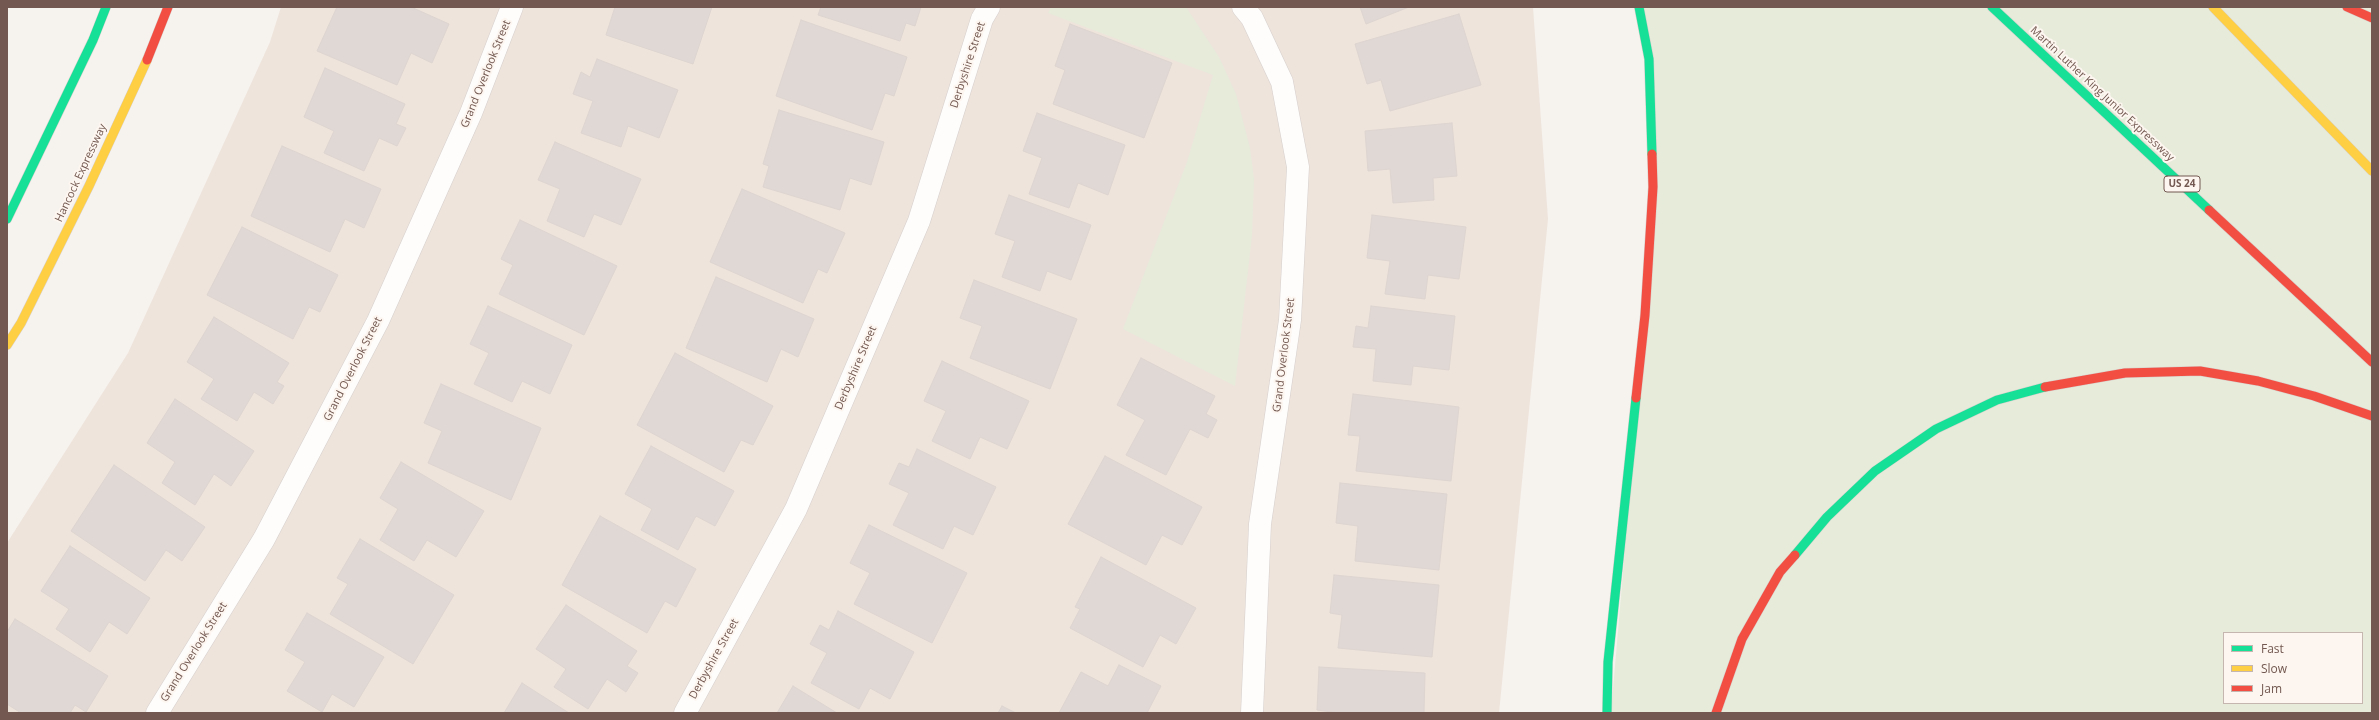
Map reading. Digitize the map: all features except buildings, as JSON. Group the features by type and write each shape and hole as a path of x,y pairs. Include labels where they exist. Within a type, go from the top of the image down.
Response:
{"main road":[{"path":"7,219 34,166 93,40 106,7"},
{"name":"Hancock Expressway","path":"7,345 21,323 89,186 156,42 168,7"},
{"path":"1607,713 1608,662 1645,315 1654,187 1649,59 1639,7"},
{"name":"Martin Luther King Junior Expressway","path":"1992,7 2372,362"},
{"path":"2213,7 2372,171"},
{"path":"2347,7 2372,18"},
{"path":"1716,713 1742,639 1780,572 1827,517 1875,471 1936,429 1997,400 2058,384 2126,373 2200,371 2258,381 2314,396 2372,416"}],"street":[{"name":"Grand Overlook Street","path":"157,713 264,540 378,321 471,113 512,7"},
{"name":"Derbyshire Street","path":"684,713 796,509 919,221 982,19 988,7"},
{"name":"Grand Overlook Street","path":"1243,7 1252,18 1282,82 1298,167 1290,320 1260,524 1252,713"}],"shaded area":[{"path":"281,7 1533,7 1548,219 1499,713 7,713 7,543 128,353 270,42"}],"green space":[{"path":"1051,7 1186,7 1219,57 1236,94 1250,148 1254,179 1252,235 1235,386 1123,329 1187,162 1213,75 1048,13"},
{"path":"1636,7 2372,7 2372,713 1611,713 1645,315 1650,98"}],"traffic: fast":[{"path":"7,219 93,40 106,7"},
{"path":"1639,7 1649,59 1652,154"},
{"path":"1992,7 2209,210"},
{"path":"1795,555 1827,517 1875,471 1936,429 1997,400 2045,387"},
{"path":"1607,713 1608,662 1636,398"}],"traffic: slow":[{"path":"2213,7 2372,171"},
{"path":"7,345 21,323 89,186 147,60"}],"traffic: jam":[{"path":"147,60 168,7"},
{"path":"2347,7 2372,18"},
{"path":"1636,398 1645,315 1653,187 1652,154"},
{"path":"2209,210 2372,362"},
{"path":"2045,387 2125,373 2200,371 2258,381 2314,396 2372,416"},
{"path":"1716,713 1742,639 1780,572 1795,555"}]}
